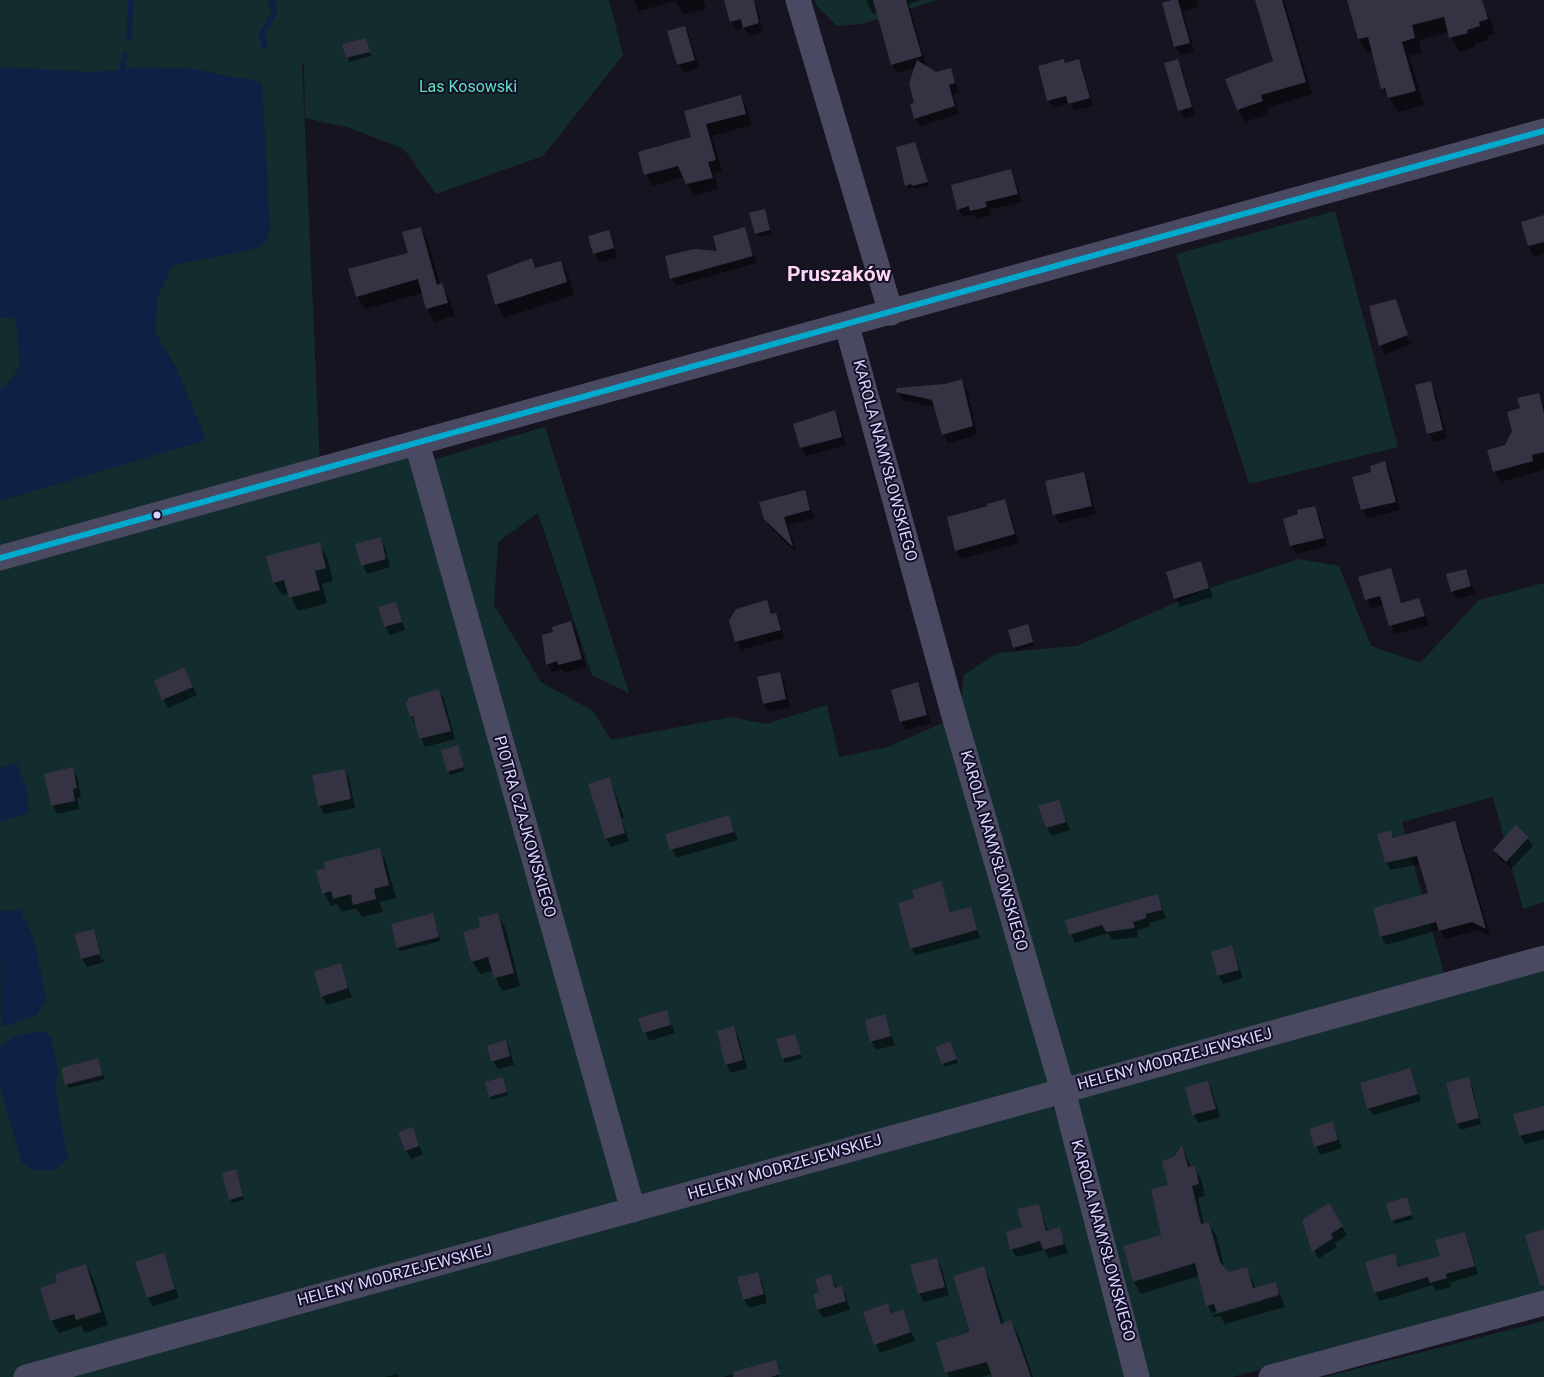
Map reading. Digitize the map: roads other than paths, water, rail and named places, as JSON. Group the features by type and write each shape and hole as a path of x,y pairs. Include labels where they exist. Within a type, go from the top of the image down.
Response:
{"street":[{"path":"798,0 891,313"},
{"path":"0,558 847,326 1544,131"},
{"name":"KAROLA NAMYSŁOWSKIEGO","path":"847,326 952,709 1063,1091 1137,1377"},
{"name":"PIOTRA CZAJKOWSKIEGO","path":"417,443 633,1210"},
{"name":"HELENY MODRZEJEWSKIEJ","path":"26,1377 1544,958"},
{"path":"1271,1377 1544,1303"}],"water":[{"path":"0,67 96,72 142,67 193,69 262,83 270,232 264,244 253,249 173,265 157,298 156,333 177,369 206,440 0,501 0,388 5,387 19,368 18,333 15,319 0,317"},
{"path":"16,763 28,792 28,813 0,822 0,768"},
{"path":"20,910 34,939 46,999 36,1016 1,1027 0,911"},
{"path":"43,1031 51,1036 58,1072 55,1088 68,1159 56,1169 33,1171 22,1162 0,1088 0,1046 17,1036"}],"waterway":[{"path":"129,38 131,0"},
{"path":"265,46 261,36 275,11 270,0"},
{"path":"122,69 125,55"}],"district":[{"name":"Pruszaków","path":"839,276"}],"park label":[{"name":"Las Kosowski","path":"468,88"}]}
